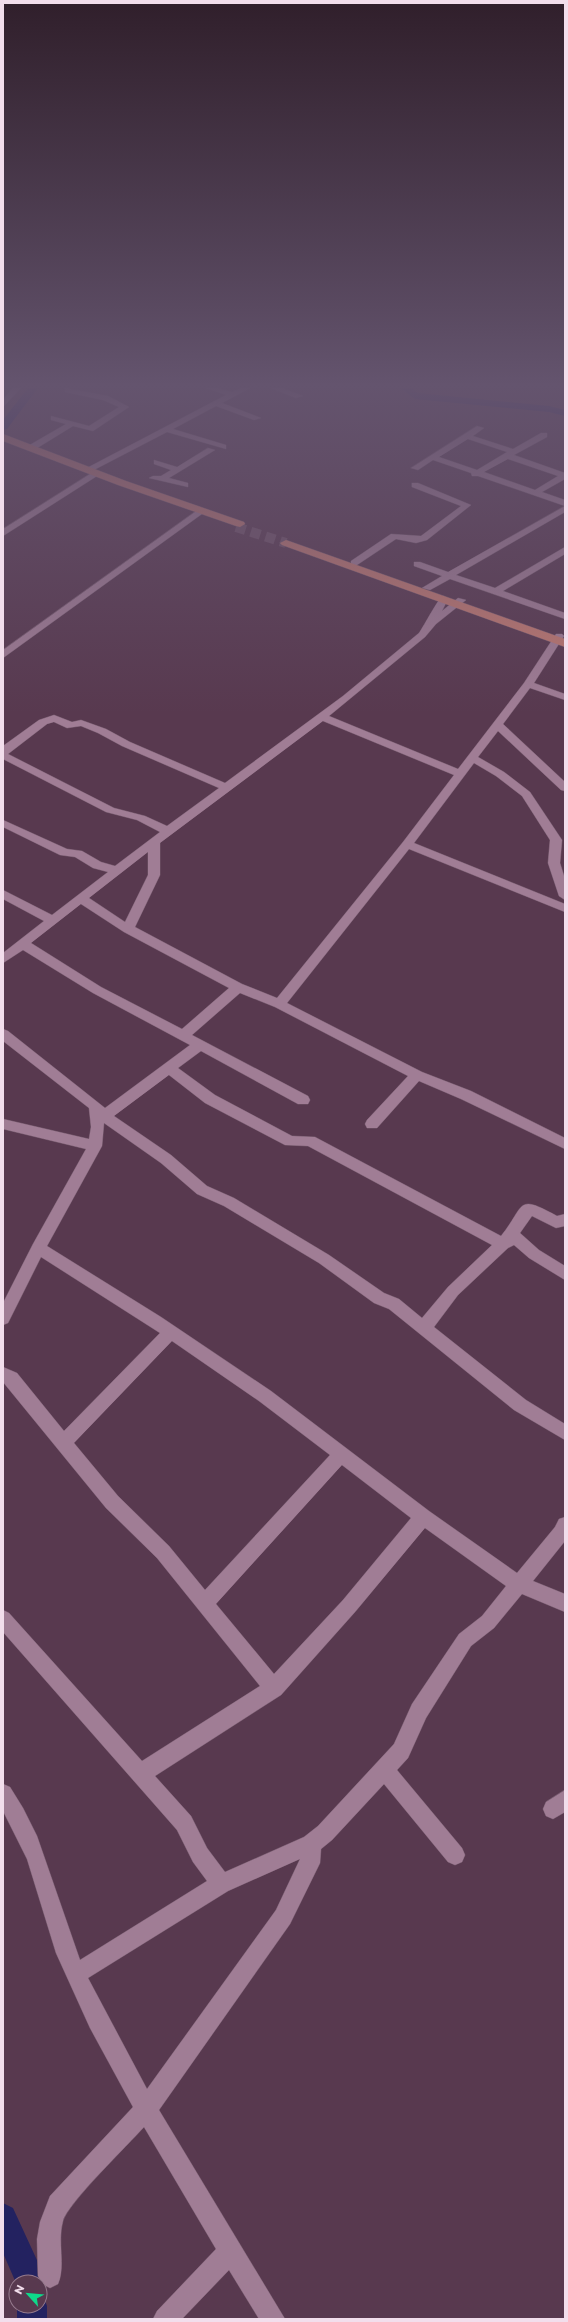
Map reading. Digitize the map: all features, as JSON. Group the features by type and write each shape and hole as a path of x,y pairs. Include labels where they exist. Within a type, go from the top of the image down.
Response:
{"main road":[{"path":"154,496 238,525"},
{"path":"157,496 200,513"},
{"path":"459,602 443,599 288,542 427,588 459,602 562,639"}],"street":[{"path":"3,533 56,496"},
{"path":"354,563 394,536 416,540 424,538 467,505 443,496"},
{"path":"545,496 565,503"},
{"path":"427,588 565,509"},
{"path":"3,655 200,513"},
{"path":"496,592 565,550"},
{"path":"417,564 496,592 563,612"},
{"path":"432,624 443,599"},
{"path":"3,959 168,831 323,717 414,643 432,624 459,602"},
{"path":"279,1004 407,844 562,639"},
{"path":"528,684 565,697"},
{"path":"323,717 460,774"},
{"path":"168,831 141,818 110,810 19,764 3,755 3,752 43,722 54,718 71,726 81,723 102,731 132,747 227,788"},
{"path":"497,724 565,788"},
{"path":"472,758 500,774 526,794 556,840 560,858 554,863 565,903"},
{"path":"3,823 64,852 78,854 97,865 118,871"},
{"path":"128,929 154,875 154,843"},
{"path":"407,844 565,903"},
{"path":"3,894 52,920"},
{"path":"82,899 128,929 238,987 279,1004 417,1075 466,1095 565,1144"},
{"path":"23,944 97,990 303,1100"},
{"path":"186,1037 186,1033 238,987"},
{"path":"3,1034 100,1111 166,1159 202,1190 229,1202 324,1259 380,1298 394,1304 520,1406 565,1433"},
{"path":"100,1111 169,1068 200,1045"},
{"path":"169,1068 210,1100 290,1141 310,1140 503,1244"},
{"path":"372,1124 417,1075"},
{"path":"3,1318 38,1248 95,1146 100,1111"},
{"path":"3,1124 95,1146"},
{"path":"424,1327 453,1291 503,1244 516,1228 521,1216 530,1208 556,1222 565,1220"},
{"path":"503,1244 516,1238 534,1254 565,1274"},
{"path":"38,1248 265,1396 423,1517 518,1584 565,1603"},
{"path":"64,1443 170,1333"},
{"path":"3,1374 11,1378 112,1502 163,1552 274,1688"},
{"path":"205,1603 296,1502 342,1455"},
{"path":"140,1774 274,1688 349,1606 423,1517"},
{"path":"76,1974 221,1884 311,1844 325,1834 401,1751 419,1711 466,1640 488,1622 561,1533 565,1525"},
{"path":"3,1619 184,1822 200,1855 221,1884"},
{"path":"384,1769 455,1855"},
{"path":"3,1794 14,1808 31,1846 76,1974 145,2110 273,2319"},
{"path":"50,2276 47,2241 50,2220 58,2204 145,2110 283,1917 310,1863 311,1844"},
{"path":"165,2319 231,2251"}],"waterway":[{"path":"3,2218 28,2274"},
{"path":"32,2314 32,2319"}],"tunnel":[{"path":"236,527 286,543"}]}
